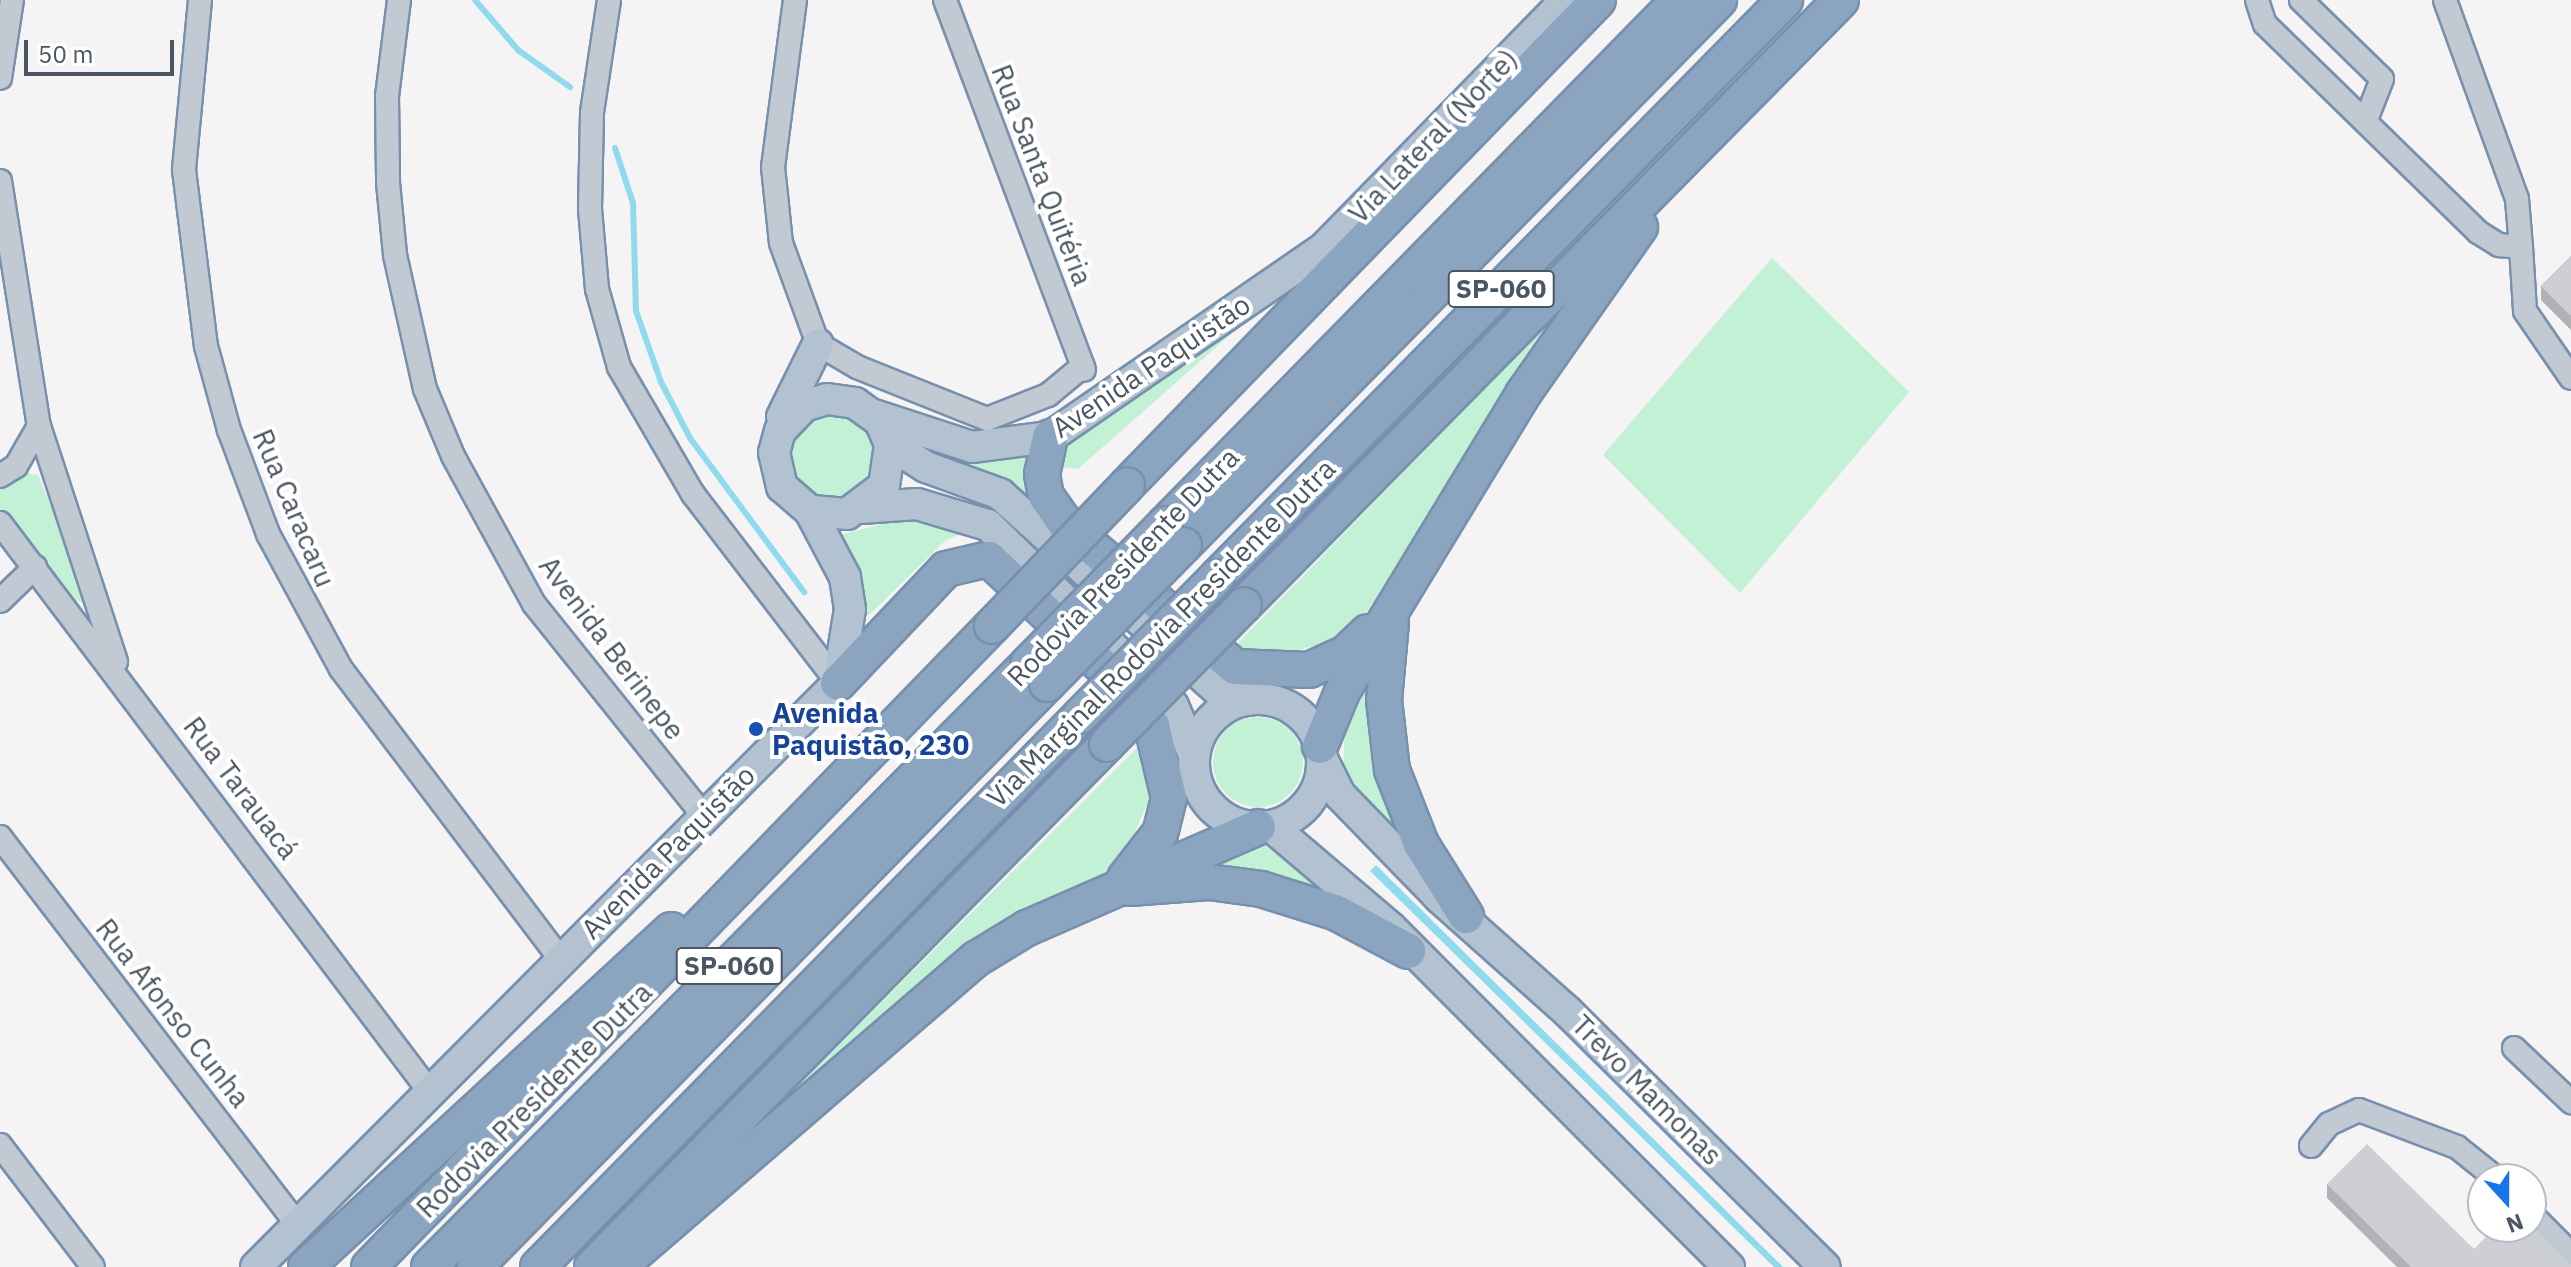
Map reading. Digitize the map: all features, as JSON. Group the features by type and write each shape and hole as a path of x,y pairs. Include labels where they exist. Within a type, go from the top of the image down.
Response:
{"highway":[{"name":"Rodovia Presidente Dutra","path":"369,1267 783,846 1127,485 1598,0"},
{"name":"Rodovia Presidente Dutra","path":"475,1267 1174,535 1679,0"},
{"name":"Rodovia Presidente Dutra","path":"1174,535 1719,0"},
{"name":"Via Marginal Rodovia Presidente Dutra","path":"538,1267 1785,0"},
{"path":"592,1267 1841,0"},
{"path":"1321,753 1337,701 1523,394 1697,146"},
{"path":"1050,437 1044,485 1067,526 1235,667 1293,673 1329,663 1395,602"},
{"path":"838,683 946,569 989,559 1130,693 1159,743 1169,798 1160,833 1113,889"},
{"path":"1395,602 1384,700 1392,770 1421,844 1466,916"},
{"name":"Rodovia Presidente Dutra","path":"429,1267 1038,674"},
{"path":"619,1267 976,959 1113,889 1265,826"},
{"path":"306,1267 671,930 783,846"},
{"path":"1113,889 1209,882 1261,889 1335,912 1408,951"}],"main road":[{"name":"Via Lateral (Norte)","path":"1297,267 1323,249 1566,0"},
{"name":"Avenida Paquistão","path":"780,431 804,406 827,399 972,447 1050,437 1297,267"},
{"path":"818,344 780,431 777,477 810,511 849,597 838,683"},
{"path":"874,415 890,444 926,467 1000,494 1220,692 1298,713 1321,753 1312,797 1265,826"},
{"path":"861,508 884,486 890,444"},
{"path":"810,511 839,515 861,508 929,506 988,525 1173,706 1194,755 1207,802 1233,822 1265,826 1340,881 1729,1267"},
{"name":"Avenida Paquistão","path":"256,1267 838,683"},
{"path":"1194,755 1218,713 1249,700"},
{"name":"Trevo Mamonas","path":"1321,753 1340,795 1825,1267"}],"street":[{"path":"0,78 12,0"},
{"name":"Rua Caracaru","path":"200,0 184,170 206,346 229,430 297,594 341,669 561,960"},
{"name":"Avenida Berinepe","path":"399,0 387,96 388,183 395,255 425,389 453,456 534,604 704,816"},
{"path":"609,0 592,113 590,209 597,289 619,367 693,494 838,683"},
{"path":"795,0 773,167 781,243 818,344"},
{"name":"Rua Santa Quitéria","path":"818,344 857,367 987,419 1048,395 1084,368 945,0"},
{"path":"2257,0 2265,24 2367,117 2478,232 2499,245 2521,247"},
{"path":"2301,0 2382,79 2367,117"},
{"path":"2445,0 2517,199 2525,311 2571,378"},
{"path":"0,181 39,426 122,679"},
{"path":"0,476 16,466 39,426"},
{"name":"Rua Tarauacá","path":"0,523 122,679 430,1092"},
{"path":"0,601 35,567"},
{"name":"Rua Afonso Cunha","path":"0,837 298,1225"},
{"path":"2514,1048 2571,1102"},
{"path":"2311,1146 2329,1124 2359,1110 2457,1147 2477,1163"},
{"path":"0,1145 93,1267"},
{"path":"2547,1230 2571,1254"}],"green space":[{"path":"1772,258 1909,392 1740,593 1603,455"},
{"path":"1272,298 1078,469 1053,466 1060,447"},
{"path":"1558,313 1351,636 1272,657 1234,647"},
{"path":"833,415 849,418 863,427 872,441 875,457 872,473 863,487 849,496 833,499 817,496 803,487 794,473 791,457 794,441 803,427 817,418"},
{"path":"915,440 992,459 1028,457 1036,505 990,475 923,452"},
{"path":"23,473 38,475 87,593 81,602 70,599 0,509 0,483"},
{"path":"914,516 971,530 946,540 869,615 861,613 843,534"},
{"path":"1373,671 1405,844 1343,775 1345,720"},
{"path":"1258,717 1275,721 1290,730 1299,745 1303,762 1299,779 1290,794 1275,803 1258,807 1241,803 1226,794 1217,779 1213,762 1217,745 1226,730 1241,721"},
{"path":"1140,745 1152,792 1120,868 757,1126"},
{"path":"1278,844 1343,896 1195,873 1250,847"}],"water":[{"path":"1376,865 1783,1267 1774,1267 1370,871"}],"building":[{"path":"2571,256 2571,316 2541,286"},
{"path":"2367,1144 2474,1249 2480,1243 2547,1241 2571,1267 2411,1267 2327,1184"}],"waterway":[{"path":"475,0 518,50 570,87"},
{"path":"615,148 633,203 636,311 661,382 690,438 804,592"}],"place":[{"name":"Avenida Paquistão, 230","path":"756,729"}]}
